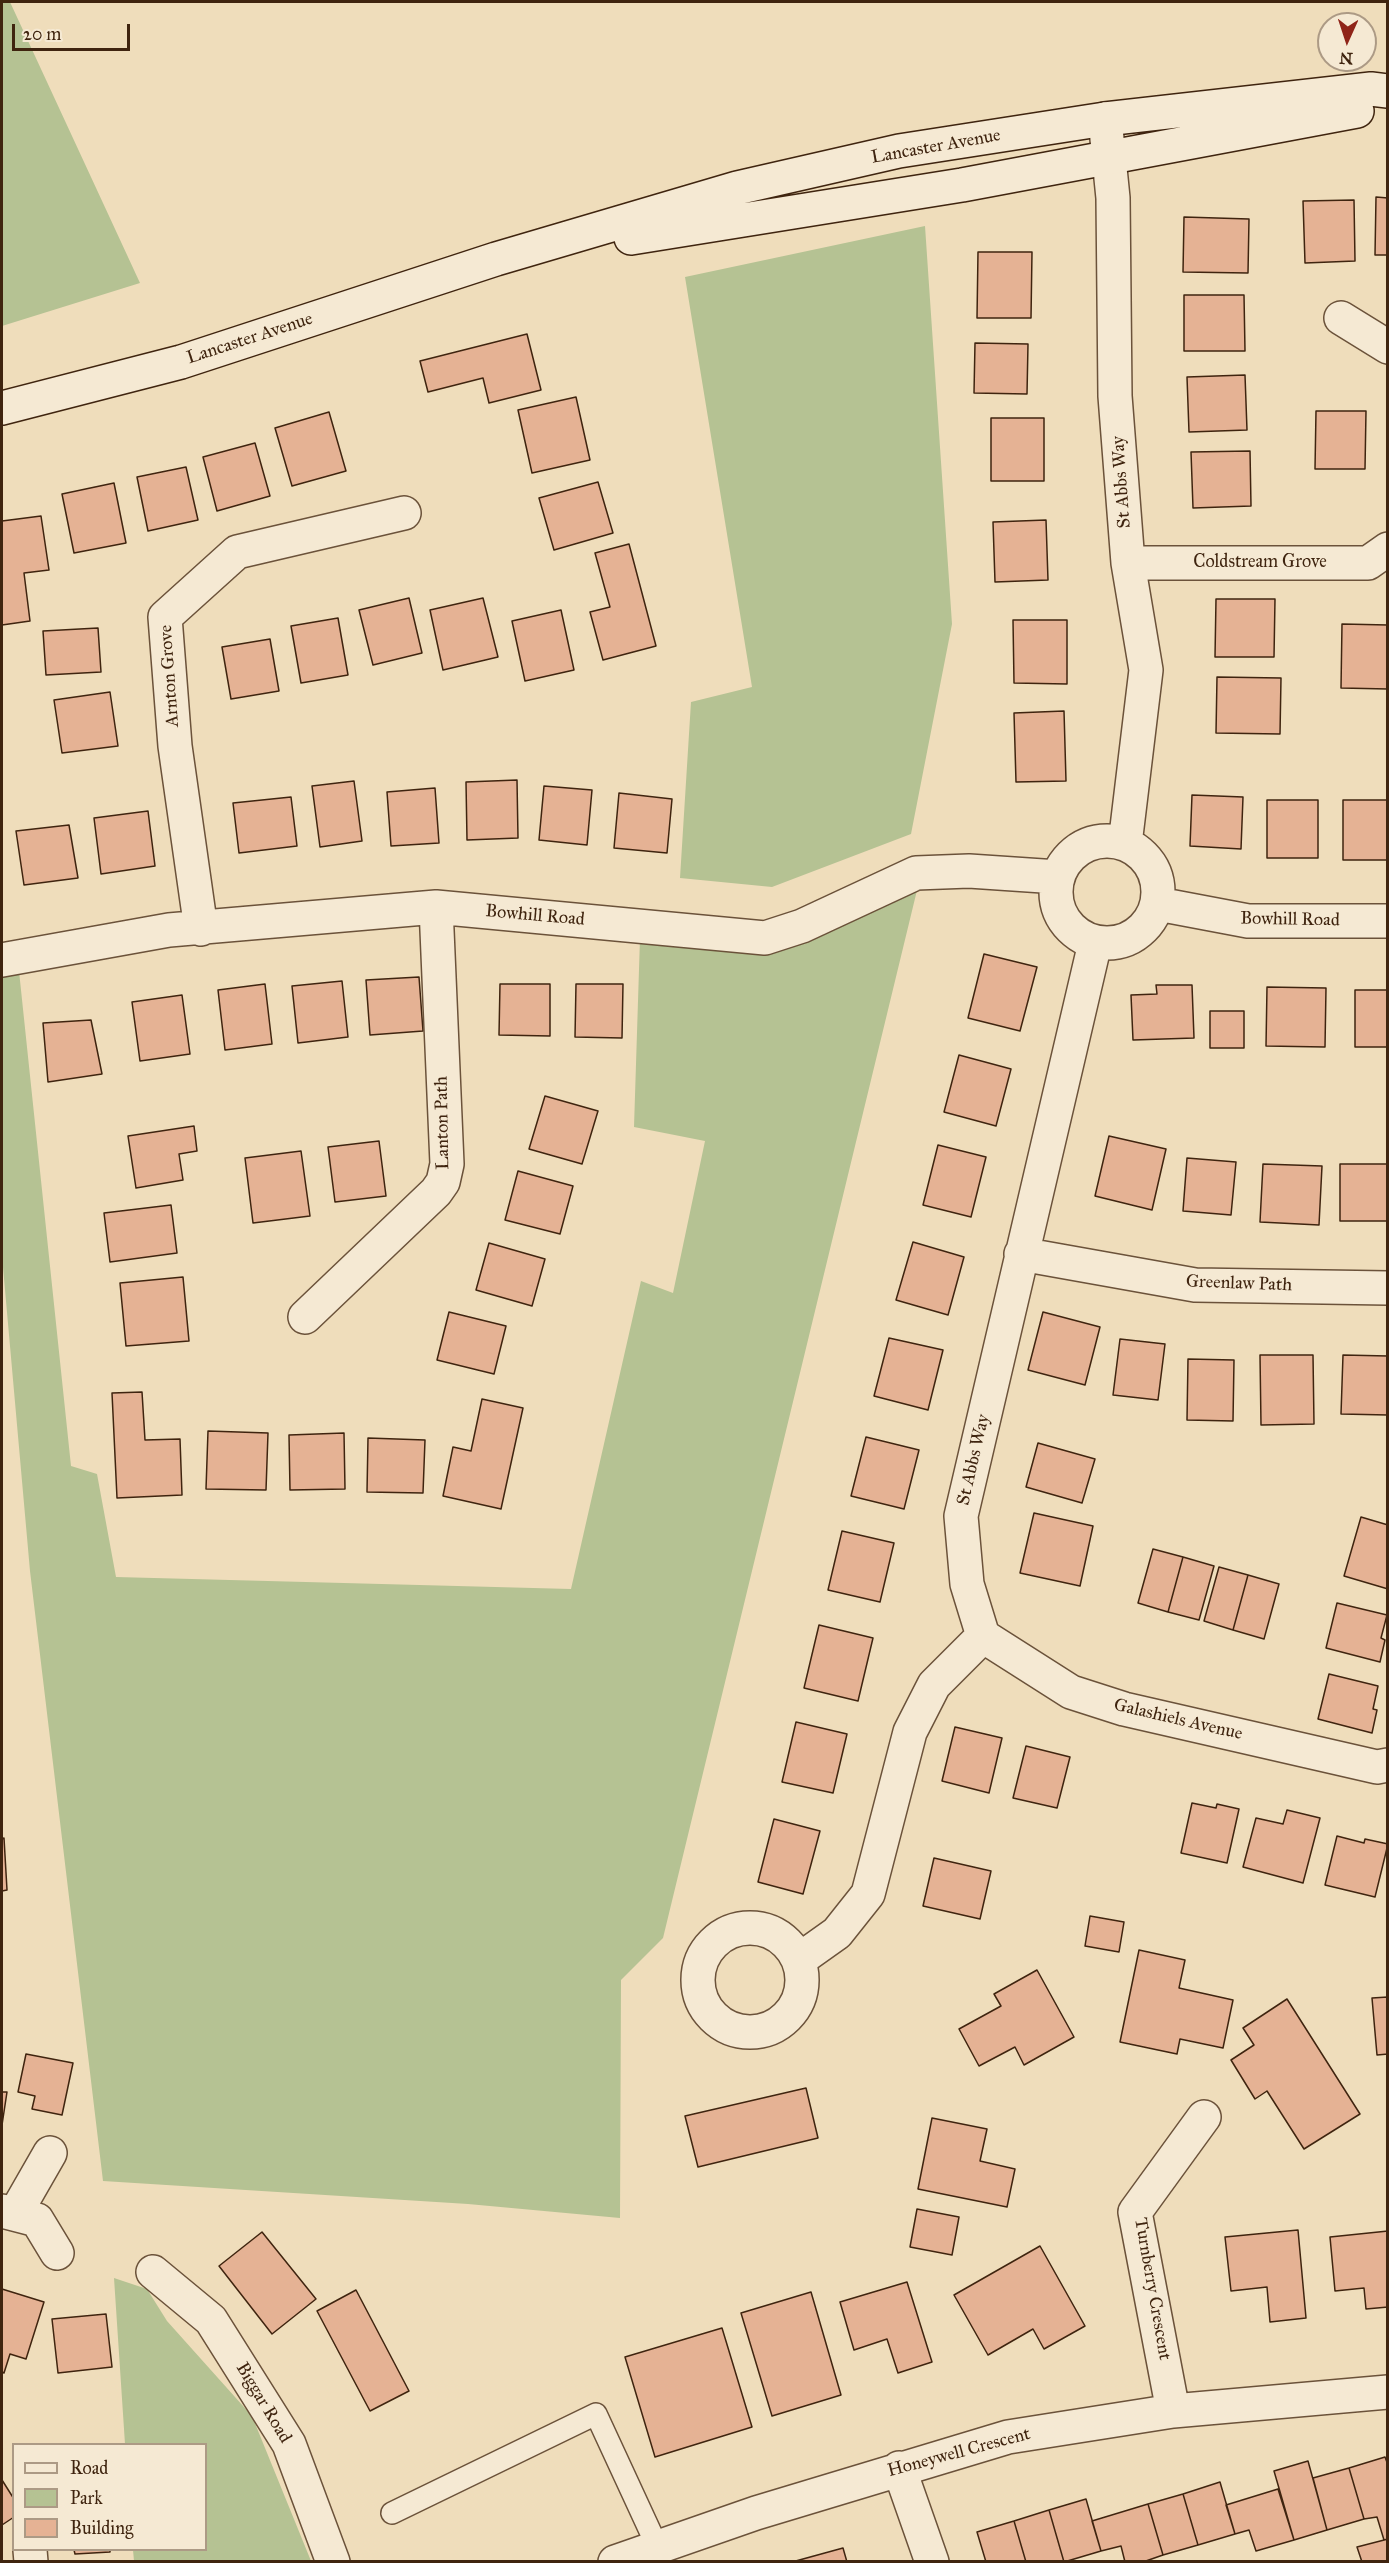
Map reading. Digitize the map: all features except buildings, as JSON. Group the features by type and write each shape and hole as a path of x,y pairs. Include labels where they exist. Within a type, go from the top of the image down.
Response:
{"street":[{"name":"Lancaster Avenue","path":"2,408 181,362 496,259 737,188 888,153 1105,119 1371,89 1388,91"},
{"name":"Lancaster Avenue","path":"496,259 962,185 1388,105"},
{"name":"St Abbs Way","path":"1105,119 1113,198 1115,396 1128,562 1146,670 1125,844"},
{"path":"1341,318 1388,347"},
{"name":"Arnton Grove","path":"201,929 175,746 165,617 237,552 404,513"},
{"name":"Coldstream Grove","path":"1128,562 1368,563 1388,549"},
{"path":"1104,840 1125,844 1141,853 1153,868 1159,885 1158,904 1150,923 1135,936 1115,944 1095,943 1076,934 1062,918 1055,898 1058,877 1068,859 1084,846 1104,840"},
{"name":"Bowhill Road","path":"2,960 169,930 436,907 765,938 802,926 916,873 969,871 1058,877"},
{"name":"Bowhill Road","path":"1158,904 1248,921 1388,921"},
{"name":"Lanton Path","path":"305,1317 436,1192 443,1182 447,1164 436,907"},
{"name":"St Abbs Way","path":"983,1636 967,1584 961,1516 1095,943"},
{"name":"Greenlaw Path","path":"1021,1254 1195,1285 1388,1288"},
{"path":"798,1960 837,1932 868,1894 910,1732 934,1685 983,1636"},
{"name":"Galashiels Avenue","path":"983,1636 1071,1692 1113,1706 1377,1767 1388,1765"},
{"name":"Turnberry Crescent","path":"1173,2411 1135,2212 1204,2117"},
{"path":"50,2152 8,2213 37,2220 57,2253"},
{"name":"Biggar Road","path":"153,2272 211,2320 289,2444 333,2562"},
{"name":"Honeywell Crescent","path":"615,2562 657,2546 899,2468 1008,2437 1173,2411 1388,2392"},
{"path":"899,2468 932,2562"}],"lane":[{"path":"392,2513 596,2414 657,2546"}],"green space":[{"path":"2,2 10,2 140,283 2,326"},
{"path":"925,226 952,624 911,834 772,887 680,878 691,702 752,687 685,277"},
{"path":"919,882 663,1938 621,1980 620,2218 468,2204 103,2181 30,1571 2,1256 2,973 19,971 71,1466 97,1474 116,1577 571,1589 641,1281 673,1293 705,1141 634,1127 640,938 768,948"},
{"path":"114,2278 147,2289 167,2321 252,2416 311,2561 134,2561 133,2551 207,2551 207,2443 125,2443"}]}
